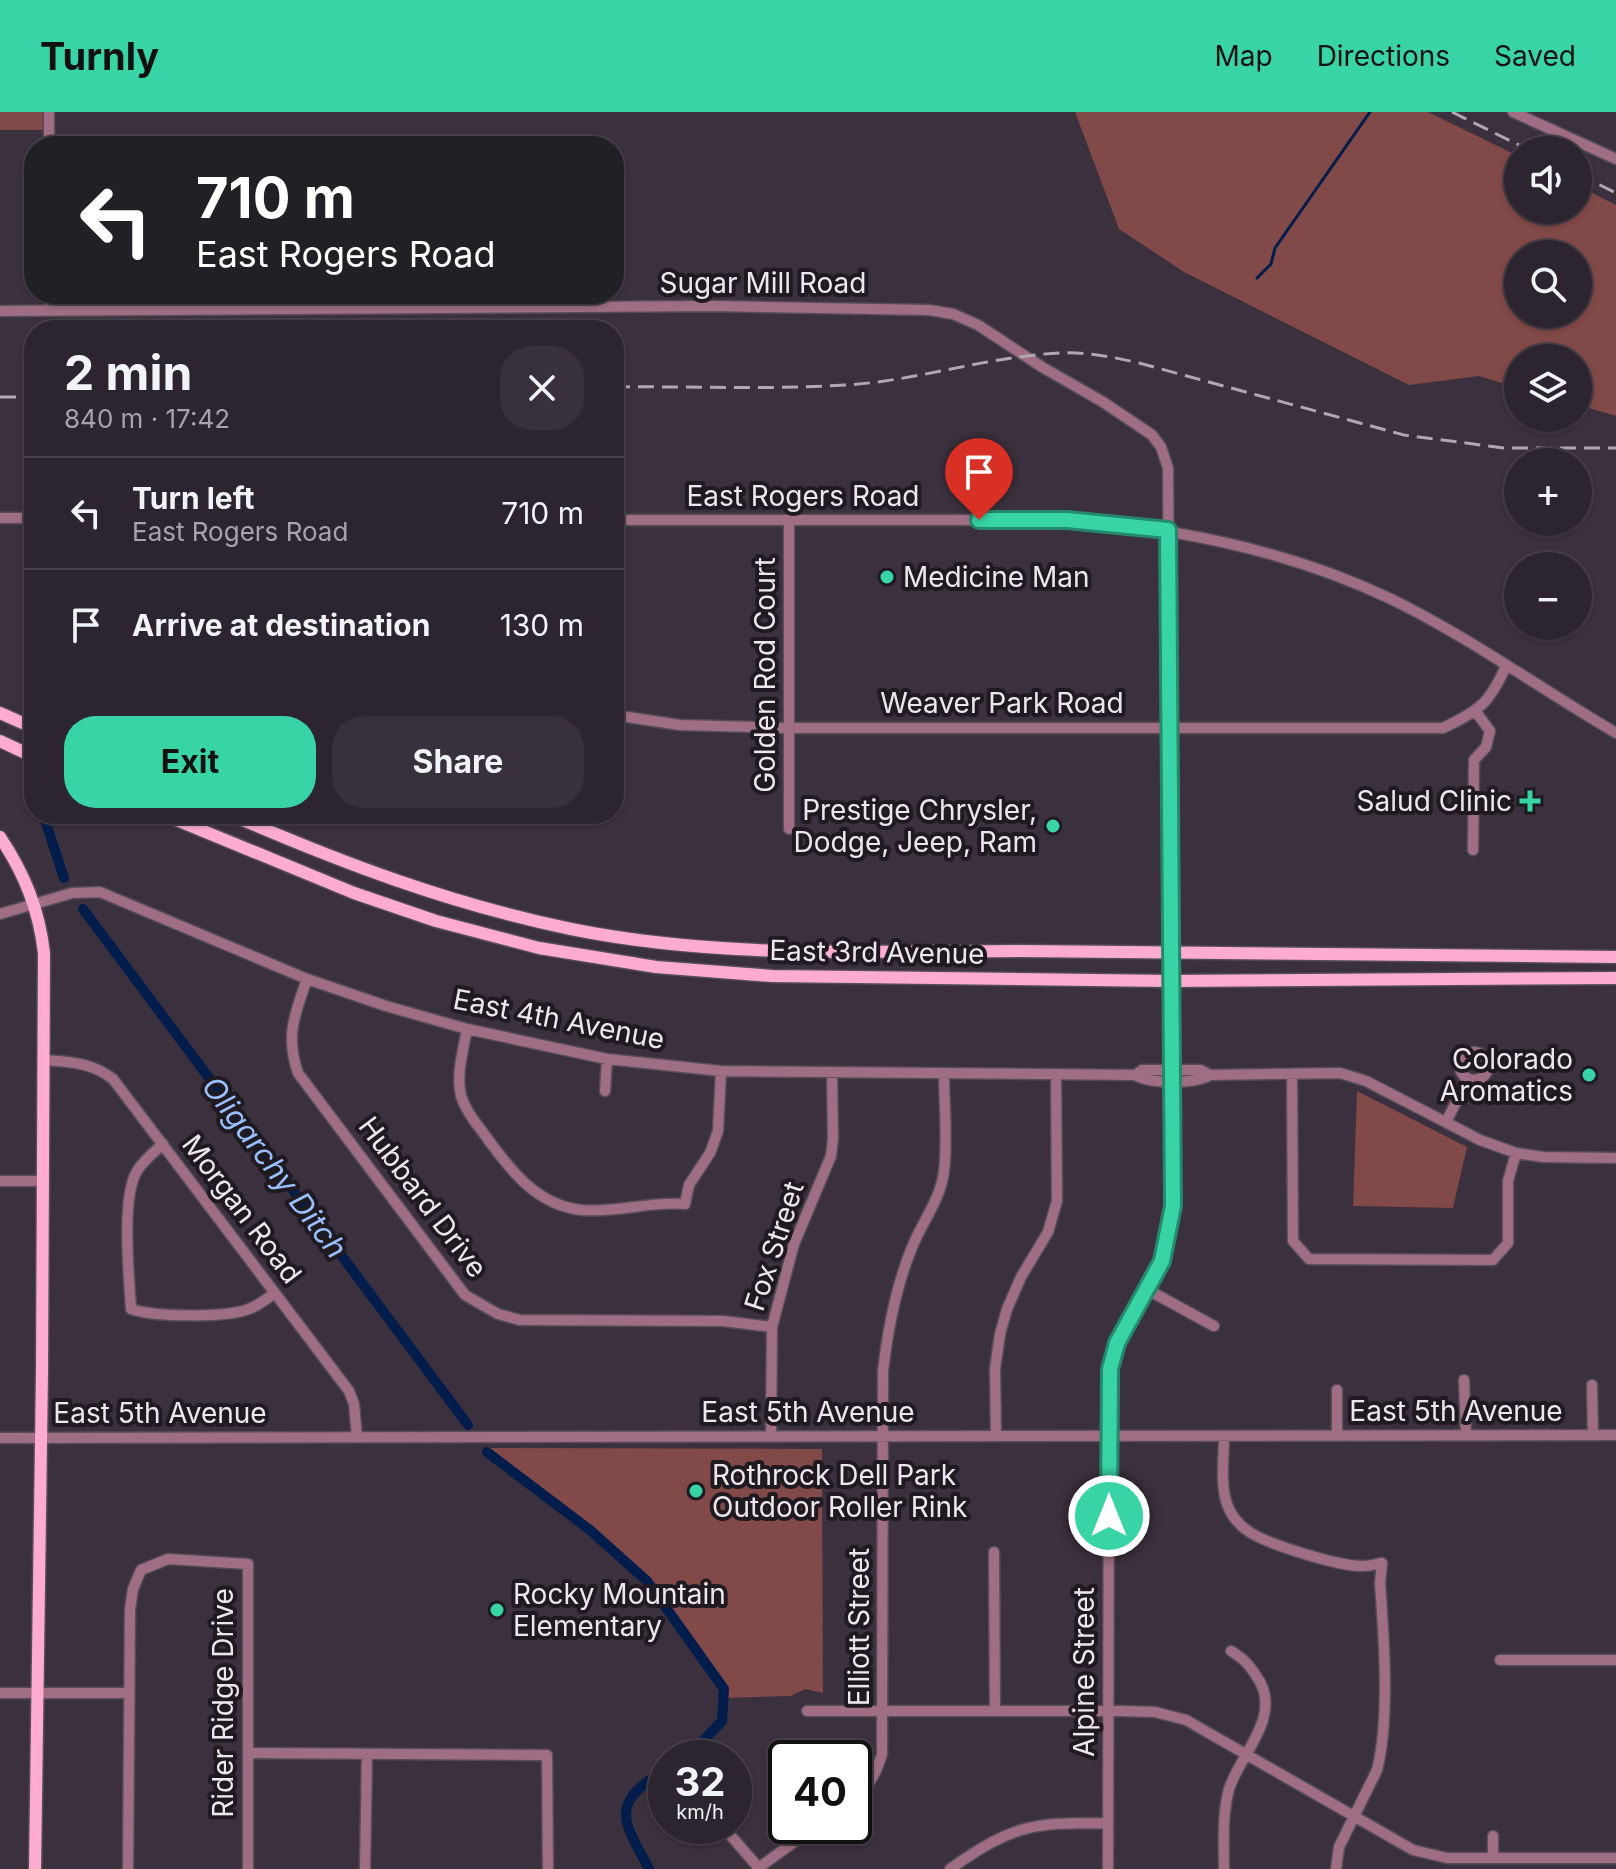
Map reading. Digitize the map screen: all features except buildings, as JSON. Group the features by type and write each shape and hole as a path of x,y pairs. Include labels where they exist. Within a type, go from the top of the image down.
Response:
{"main road":[{"path":"0,713 24,724"},
{"path":"13,719 1,744 24,753"},
{"name":"East 3rd Avenue","path":"187,824 395,908 499,939 603,960 694,971 772,976 1170,981 1616,978"},
{"name":"East 3rd Avenue","path":"252,824 336,860 499,913 609,935 682,945 774,951 1614,957"},
{"path":"0,837 21,870 34,904 44,953 35,1869"}],"street":[{"path":"49,112 49,136"},
{"path":"1513,112 1616,159"},
{"path":"50,304 50,310"},
{"name":"Sugar Mill Road","path":"0,311 714,306 941,311 978,325 1152,435 1161,447 1168,468 1168,530"},
{"path":"0,518 24,518"},
{"name":"East Rogers Road","path":"624,520 1067,520 1168,530 1262,550 1359,585 1447,629 1616,733"},
{"name":"Golden Rod Court","path":"789,520 789,829"},
{"name":"Alpine Street","path":"1108,1869 1109,1382 1113,1356 1162,1261 1171,1225 1168,530"},
{"path":"1473,850 1474,760 1486,747 1490,731 1476,712 1494,691 1506,666"},
{"name":"Weaver Park Road","path":"624,717 680,725 788,728 1443,728 1476,712"},
{"name":"East 4th Avenue","path":"0,914 72,893 100,892 307,979 467,1029 607,1059 721,1071 1135,1075 1142,1070 1172,1075 1201,1070 1210,1075 1346,1075 1366,1081 1480,1140 1516,1153 1543,1157 1616,1158"},
{"name":"Hubbard Drive","path":"307,979 291,1025 298,1073 465,1295 498,1314 520,1320 723,1321 772,1327"},
{"path":"467,1029 459,1079 468,1113 517,1176 538,1195 579,1209 637,1209 666,1203 685,1204 689,1185 710,1153 718,1131 721,1071"},
{"path":"605,1091 607,1059"},
{"name":"Morgan Road","path":"43,1060 86,1063 101,1069 113,1079 349,1391 354,1404 357,1437"},
{"name":"Fox Street","path":"771,1436 772,1327 794,1244 831,1156 832,1073"},
{"name":"Elliott Street","path":"872,1778 882,1754 883,1371 897,1288 912,1246 940,1191 945,1171 944,1073"},
{"path":"996,1436 995,1369 1000,1334 1021,1277 1048,1232 1057,1201 1056,1074"},
{"path":"1292,1074 1293,1241 1309,1259 1493,1260 1508,1243 1508,1181 1516,1153"},
{"path":"1446,1122 1468,1079"},
{"path":"163,1144 137,1171 130,1187 131,1309 153,1315 236,1312 251,1308 275,1293"},
{"path":"0,1181 43,1181"},
{"path":"1148,1290 1214,1326"},
{"path":"1464,1380 1466,1435"},
{"path":"1592,1385 1593,1435"},
{"path":"1337,1390 1337,1436"},
{"name":"East 5th Avenue","path":"0,1438 1616,1435"},
{"path":"1224,1436 1227,1505 1235,1519 1248,1531 1263,1540 1344,1564 1364,1566 1382,1563 1384,1730 1377,1770 1339,1847 1336,1869"},
{"path":"994,1552 995,1711"},
{"name":"Rider Ridge Drive","path":"128,1869 130,1609 133,1589 141,1570 168,1559 248,1564 248,1869"},
{"path":"1224,1869 1225,1805 1231,1785 1262,1723 1266,1694 1248,1661 1231,1651"},
{"path":"1500,1660 1616,1660"},
{"path":"0,1693 129,1693"},
{"path":"807,1711 1108,1711 1171,1715 1186,1720 1413,1850 1447,1864 1493,1858 1616,1858"},
{"path":"249,1753 547,1755 548,1869"},
{"path":"365,1869 367,1754"},
{"path":"950,1869 1012,1830 1051,1823 1108,1823"},
{"path":"1493,1836 1493,1858"},
{"path":"738,1844 758,1868 791,1844"}],"shaded area":[{"path":"0,112 44,112 44,130 0,130"},
{"path":"1075,112 1428,112 1504,149 1504,224 1592,224 1592,193 1616,205 1616,416 1592,409 1592,344 1504,344 1504,384 1479,376 1409,385 1184,272 1119,229"},
{"path":"1357,1091 1467,1147 1453,1208 1353,1206"},
{"path":"485,1448 822,1449 823,1693 805,1689 791,1696 723,1698 724,1689 647,1581 590,1530"}],"waterway":[{"path":"1257,278 1271,264 1275,248 1370,112"},
{"name":"Oligarchy Ditch","path":"46,824 64,878"},
{"name":"Oligarchy Ditch","path":"83,909 468,1425"},
{"name":"Oligarchy Ditch","path":"487,1452 590,1530 647,1581 724,1689 722,1721 704,1740"},
{"name":"Oligarchy Ditch","path":"648,1781 629,1802 626,1813 627,1824 649,1869"}],"railway":[{"path":"1452,112 1504,138"},
{"path":"1592,181 1616,193"},
{"path":"624,387 758,388 872,383 1034,355 1081,353 1139,363 1404,435 1504,448 1616,448"},
{"path":"0,397 24,397"}],"place":[{"name":"Medicine Man","path":"887,577"},
{"name":"Salud Clinic","path":"1530,801"},
{"name":"Prestige Chrysler, Dodge, Jeep, Ram","path":"1053,826"},
{"name":"Colorado Aromatics","path":"1589,1075"},
{"name":"Rothrock Dell Park Outdoor Roller Rink","path":"696,1491"},
{"name":"Rocky Mountain Elementary","path":"497,1610"}],"route":[{"path":"979,520 1067,520 1168,530 1173,1206 1162,1261 1117,1343 1110,1369 1109,1516"}]}
